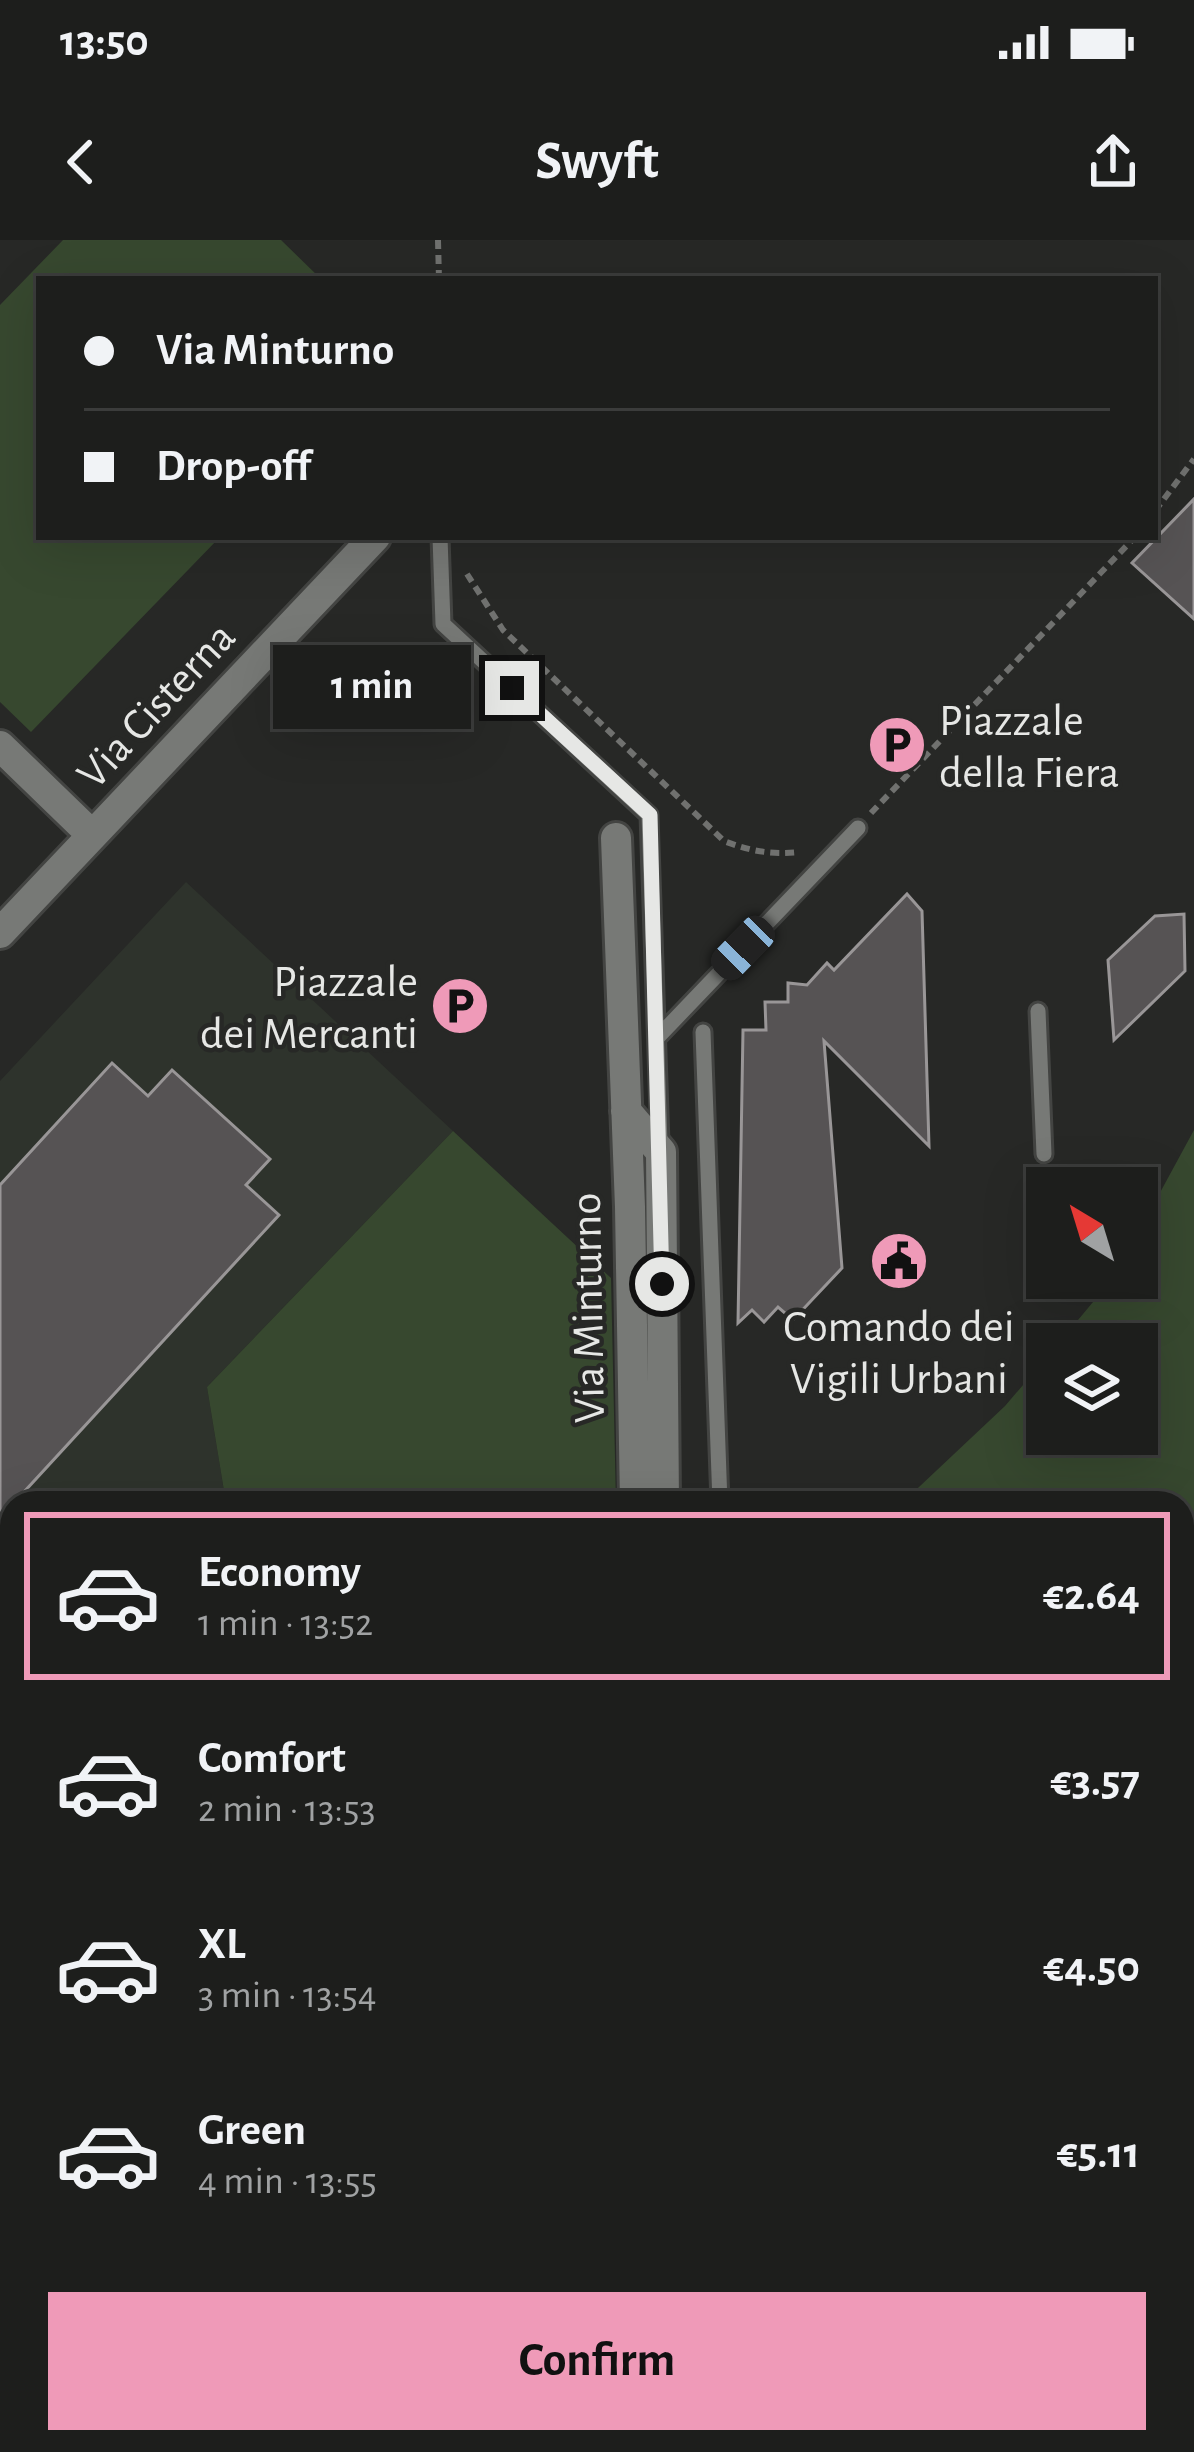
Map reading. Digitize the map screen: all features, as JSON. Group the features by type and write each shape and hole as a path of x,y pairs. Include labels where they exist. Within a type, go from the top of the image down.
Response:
{"street":[{"name":"Via Cisterna","path":"0,932 372,540"},
{"path":"0,746 92,835"},
{"name":"Via Minturno","path":"616,838 634,1491"},
{"name":"Via Minturno","path":"626,1111 661,1152 664,1491"}],"lane":[{"path":"440,540 443,624 650,815 661,1152"},
{"path":"657,1038 857,828"},
{"path":"1038,1011 1044,1154"},
{"path":"703,1031 719,1491"}],"path":[{"path":"438,240 439,276"},
{"path":"1158,508 1194,459"},
{"path":"857,828 1132,540"},
{"path":"458,558 503,631 724,841 750,851 807,851"}],"shaded area":[{"path":"186,882 453,1131 207,1387 224,1491 0,1491 0,1081"}],"green space":[{"path":"63,240 281,240 318,276 36,276 36,540 217,540 31,732 0,702 0,305"},
{"path":"1194,1130 1194,1491 915,1491 1026,1382 1026,1455 1158,1455 1158,1323 1076,1323 1096,1299 1158,1299 1158,1196"},
{"path":"453,1131 611,1278 616,1491 224,1491 207,1387"}],"building":[{"path":"1194,499 1194,619 1132,563"},
{"path":"907,894 922,911 929,1146 824,1041 842,1268 793,1320 778,1307 764,1322 752,1310 738,1323 743,1030 766,1030 765,1002 788,1002 788,983 807,985 827,963 834,970"},
{"path":"1184,914 1185,971 1114,1040 1108,960 1155,916"},
{"path":"112,1063 148,1096 172,1070 270,1159 246,1185 279,1215 25,1491 0,1491 0,1185"}],"place":[{"name":"Piazzale della Fiera","path":"897,745"},
{"name":"Piazzale dei Mercanti","path":"460,1006"},
{"name":"Comando dei Vigili Urbani","path":"899,1261"}],"route":[{"path":"512,688 650,815 662,1284"}]}
